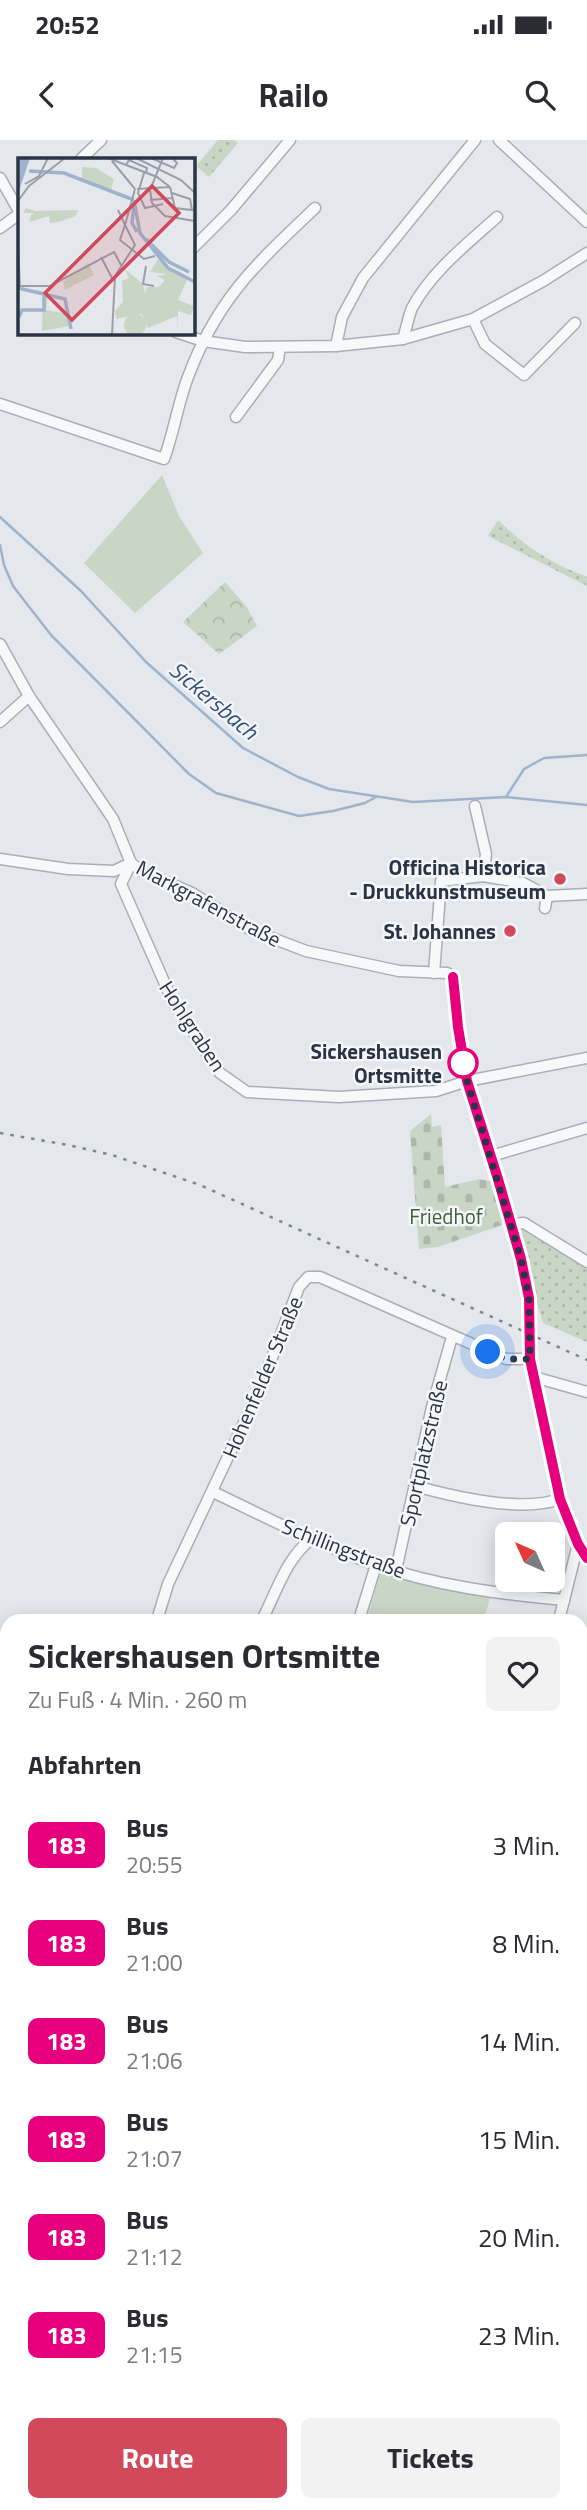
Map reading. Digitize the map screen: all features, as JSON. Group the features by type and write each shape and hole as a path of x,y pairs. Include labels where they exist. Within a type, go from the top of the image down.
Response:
{"street":[{"path":"82,158 101,140"},
{"path":"194,247 231,209 290,140"},
{"path":"336,346 342,317 363,278 475,140"},
{"path":"499,140 587,222"},
{"path":"0,178 18,211"},
{"path":"0,404 164,459 187,379 217,313 238,285 315,208"},
{"path":"0,228 18,214"},
{"path":"403,340 412,308 436,276 497,217"},
{"path":"182,334 202,341 245,347 336,346 403,340 473,319 543,281 587,253"},
{"path":"473,319 485,344 524,375 575,323"},
{"path":"236,417 278,360 280,346"},
{"name":"Markgrafenstraße","path":"0,644 29,696 113,818 131,863 141,871 191,893 251,930 306,951 399,971 447,973 453,977 467,1081"},
{"path":"0,722 29,696"},
{"path":"475,806 486,854 483,876"},
{"path":"0,859 68,869 114,871 131,863"},
{"name":"Hohlgraben","path":"131,863 121,884 173,1002 220,1073 247,1092 339,1097 436,1091 467,1081 587,1058"},
{"path":"434,973 441,881 483,876 523,883 548,896 587,894"},
{"path":"545,908 548,896"},
{"path":"467,1081 511,1224 529,1298 530,1359 560,1499 578,1544 587,1558"},
{"path":"491,1156 587,1128"},
{"path":"511,1224 524,1223 587,1262"},
{"name":"Hohenfelder Straße","path":"159,1614 168,1584 260,1389 299,1287 308,1277 320,1277 506,1359 530,1359"},
{"name":"Sportplatzstraße","path":"396,1570 432,1408 452,1337"},
{"path":"534,1377 587,1392"},
{"path":"415,1486 456,1497 536,1505 560,1499"},
{"name":"Schillingstraße","path":"213,1492 376,1565 435,1582 511,1595 564,1600"},
{"path":"265,1614 286,1566 312,1538"},
{"path":"560,1614 578,1544"},
{"path":"361,1614 376,1565"}],"green space":[{"path":"218,140 234,140 238,143 209,177 196,166"},
{"path":"162,475 179,516 203,553 135,613 84,563"},
{"path":"498,520 540,554 587,577 587,586 488,536"},
{"path":"225,582 246,606 257,626 219,654 183,622"},
{"name":"Friedhof","path":"431,1114 432,1127 441,1125 445,1187 479,1179 496,1182 505,1224 438,1247 419,1249 410,1131"},
{"path":"524,1229 587,1269 587,1342 543,1323 517,1236"},
{"path":"380,1573 490,1598 486,1614 369,1614"}],"waterway":[{"name":"Sickersbach","path":"0,517 81,591 146,662 243,748 298,777 329,789 413,802 506,797 587,805"},
{"path":"0,545 4,565 13,586 51,635 189,774 216,793 299,816 333,811 365,803 376,797"},
{"path":"506,797 524,769 544,758 587,755"}],"railway":[{"path":"0,1133 112,1155 200,1185 587,1360"}],"bus line":[{"name":"183","path":"453,977 463,1066 521,1259 529,1298 530,1359 560,1499 578,1544 587,1558"}],"place":[{"name":"Officina Historica - Druckkunstmuseum","path":"560,879"},
{"name":"St. Johannes","path":"510,931"},
{"name":"Sickershausen Ortsmitte","path":"463,1063"}],"route":[{"path":"463,1063 463,1060 521,1259 529,1298 530,1359 506,1359 488,1352"}]}
